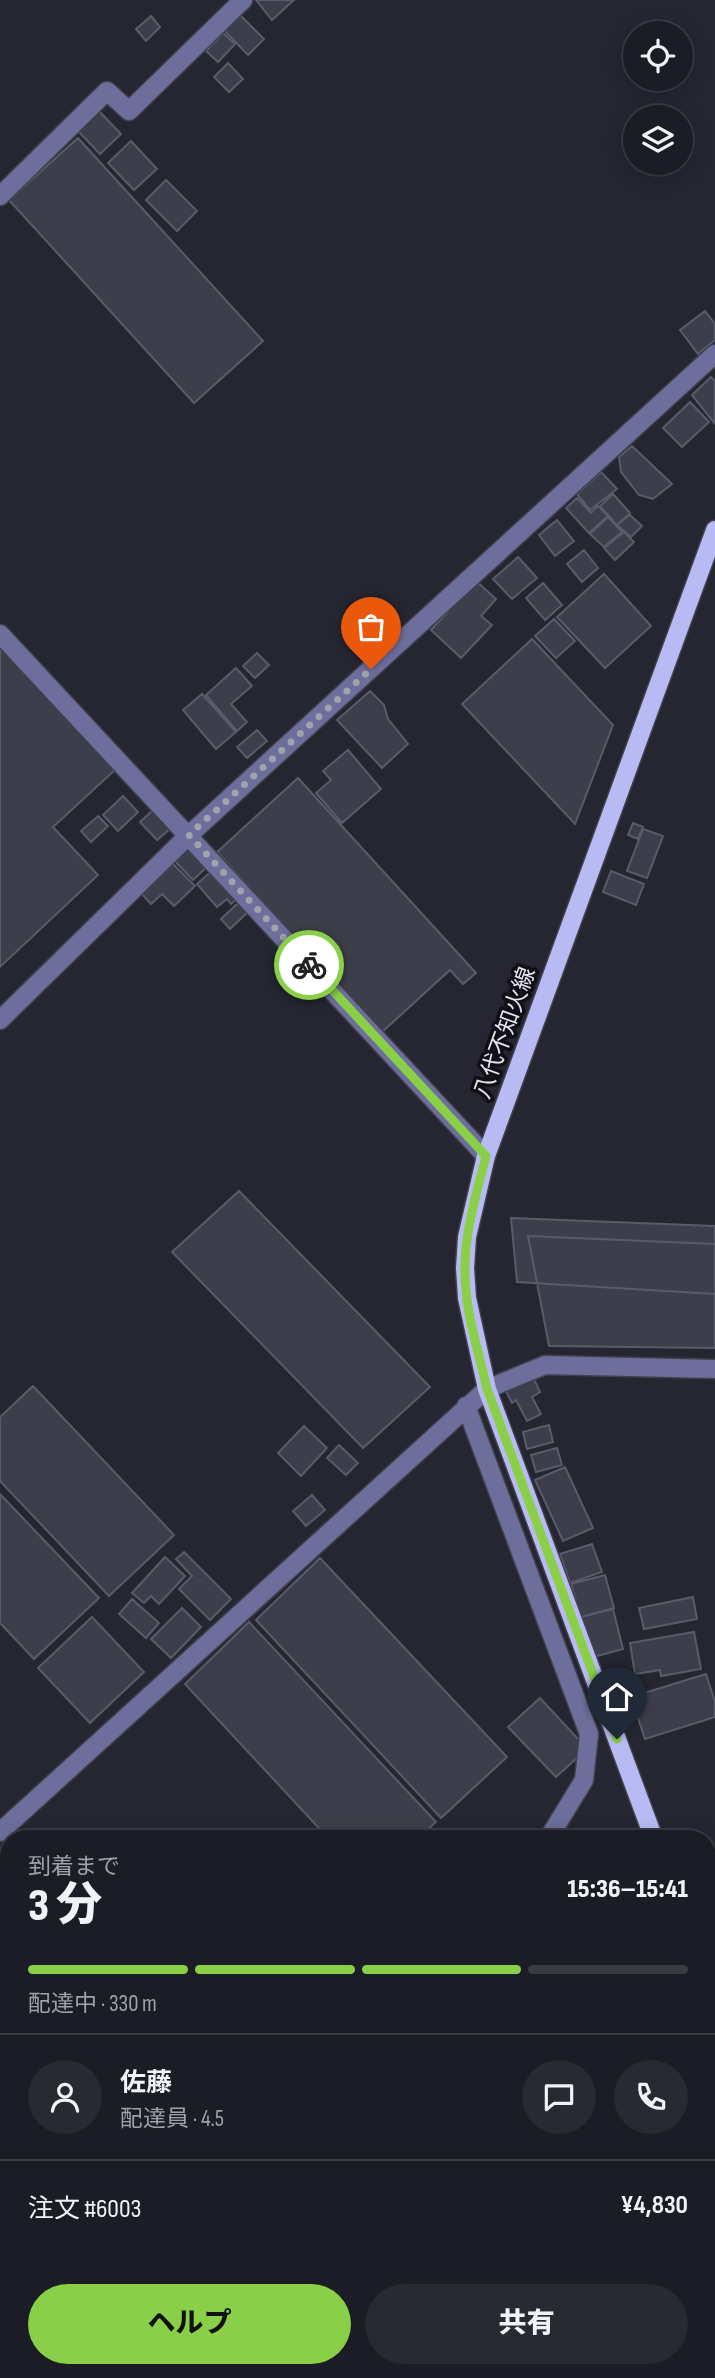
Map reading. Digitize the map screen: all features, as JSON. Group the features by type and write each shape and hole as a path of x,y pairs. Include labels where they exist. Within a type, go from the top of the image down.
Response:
{"main road":[{"name":"八代不知火線","path":"651,1830 487,1389 467,1298 465,1268 467,1237 486,1156 715,530"}],"street":[{"path":"0,196 107,91 129,111 243,0"},
{"path":"0,1020 189,835 715,354"},
{"path":"0,634 486,1156"},
{"path":"2,1830 487,1389 545,1365 715,1369"},
{"path":"467,1406 589,1734 584,1780 553,1830"}],"building":[{"path":"256,0 294,0 272,20"},
{"path":"240,15 264,39 248,55 224,30"},
{"path":"151,16 160,27 146,41 136,29"},
{"path":"223,33 235,44 218,62 206,51"},
{"path":"228,63 243,79 229,92 214,77"},
{"path":"97,109 121,134 100,154 76,129"},
{"path":"78,138 263,341 194,403 9,200"},
{"path":"131,141 157,169 134,190 108,163"},
{"path":"166,180 197,211 177,231 146,200"},
{"path":"705,311 715,324 715,340 698,354 680,330"},
{"path":"711,377 715,381 715,424 692,395"},
{"path":"690,402 709,422 682,447 663,428"},
{"path":"632,446 672,484 653,499 639,495 621,472 619,457"},
{"path":"601,472 617,489 590,510 577,494"},
{"path":"613,494 630,513 617,525 600,506"},
{"path":"577,498 591,513 598,506 608,516 589,533 566,508"},
{"path":"630,515 642,526 631,537 617,525"},
{"path":"608,517 622,532 604,547 590,534"},
{"path":"557,520 574,541 555,556 539,535"},
{"path":"624,532 634,542 615,560 604,548"},
{"path":"584,550 598,568 582,582 567,564"},
{"path":"518,557 537,578 512,599 493,579"},
{"path":"604,574 651,626 605,668 557,617"},
{"path":"476,581 496,599 481,616 492,625 461,658 431,630"},
{"path":"543,583 562,605 545,620 526,598"},
{"path":"554,619 575,641 556,658 535,636"},
{"path":"532,639 613,725 575,824 462,704"},
{"path":"0,645 116,769 53,827 98,875 0,967"},
{"path":"257,653 269,665 255,678 243,666"},
{"path":"236,668 252,686 231,704 247,722 237,731 206,695"},
{"path":"370,691 384,705 388,719 408,744 382,768 337,720"},
{"path":"202,694 236,732 216,749 183,710"},
{"path":"257,730 267,741 247,758 237,747"},
{"path":"348,750 381,789 342,823 316,793 331,780 323,771"},
{"path":"298,778 476,973 463,984 450,970 381,1033 217,852"},
{"path":"123,796 138,812 118,831 103,815"},
{"path":"153,810 170,829 157,840 140,822"},
{"path":"98,816 108,826 91,842 81,831"},
{"path":"633,823 643,827 638,839 628,835"},
{"path":"643,829 663,836 647,878 627,871"},
{"path":"187,844 207,867 193,880 172,858"},
{"path":"173,864 195,886 174,906 162,894 151,904 142,894"},
{"path":"215,868 240,896 231,904 227,899 217,907 197,884"},
{"path":"611,871 644,884 636,905 603,892"},
{"path":"240,901 250,910 230,929 221,919"},
{"path":"239,1191 430,1387 363,1448 172,1252"},
{"path":"511,1218 715,1226 715,1294 517,1282"},
{"path":"528,1236 715,1244 715,1348 549,1346"},
{"path":"533,1377 540,1392 532,1397 541,1414 527,1421 516,1400 512,1403 506,1391"},
{"path":"33,1386 174,1535 109,1596 0,1481 0,1417"},
{"path":"549,1425 553,1442 527,1449 523,1432"},
{"path":"304,1426 327,1448 301,1476 278,1453"},
{"path":"339,1445 358,1463 346,1475 327,1458"},
{"path":"557,1448 562,1465 536,1472 531,1455"},
{"path":"565,1467 593,1528 563,1541 535,1480"},
{"path":"0,1494 99,1598 34,1659 0,1623"},
{"path":"312,1495 325,1510 306,1526 293,1511"},
{"path":"592,1544 602,1572 570,1583 560,1554"},
{"path":"184,1552 231,1599 210,1620 179,1589 192,1576 176,1559"},
{"path":"165,1557 185,1576 159,1604 151,1596 144,1603 132,1593"},
{"path":"320,1558 507,1757 441,1818 256,1620"},
{"path":"605,1575 614,1608 581,1617 571,1584"},
{"path":"693,1597 697,1619 644,1629 639,1608"},
{"path":"132,1599 159,1623 146,1638 119,1614"},
{"path":"182,1608 201,1627 171,1658 151,1639"},
{"path":"613,1609 623,1649 597,1656 585,1635 581,1617"},
{"path":"92,1617 144,1672 90,1723 38,1668"},
{"path":"249,1622 436,1822 427,1830 321,1830 185,1684"},
{"path":"694,1632 701,1669 661,1676 660,1670 635,1674 630,1643"},
{"path":"706,1674 715,1702 715,1717 645,1739 631,1697"},
{"path":"540,1698 580,1741 579,1756 556,1777 508,1727"}],"way so far":[{"path":"309,965 189,835 371,669"}],"route":[{"path":"309,965 486,1156 467,1237 465,1268 467,1298 487,1389 617,1739"}]}
